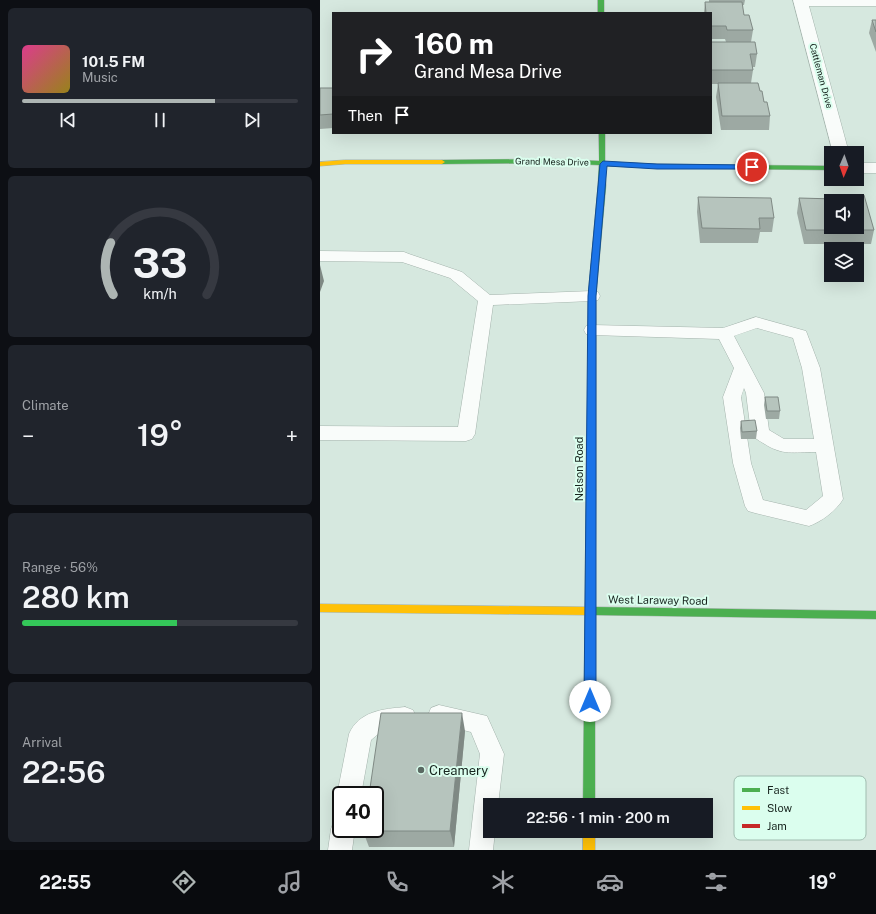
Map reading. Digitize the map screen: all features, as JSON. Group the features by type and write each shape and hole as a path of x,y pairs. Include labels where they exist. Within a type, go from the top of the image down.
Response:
{"street":[{"path":"601,0 601,12"},
{"path":"800,1 876,2"},
{"name":"Cattleman Drive","path":"800,1 839,146"},
{"name":"Nelson Road","path":"589,798 592,296 603,164 602,134"},
{"name":"Grand Mesa Drive","path":"320,164 345,162 533,161 657,166 824,168"},
{"path":"864,168 876,168"},
{"name":"West Laraway Road","path":"320,608 876,614"},
{"path":"589,838 589,850"}],"lane":[{"path":"320,256 404,257 456,275 486,300 592,296"},
{"path":"320,433 466,434 486,300"},
{"path":"592,330 724,334 756,322 800,335 811,368 833,499 809,518 755,506 742,463 732,397 743,368"},
{"path":"724,334 755,393 760,433 781,446 825,445"},
{"path":"351,786 360,734 378,720 436,714 479,724 492,754 481,850"},
{"path":"340,850 342,838"}],"building":[{"path":"705,2 742,2 744,15 749,15 753,30 727,30 726,26 712,26 712,12 706,12"},
{"path":"872,20 876,20 876,32"},
{"path":"712,42 755,42 757,54 750,54 753,70 712,70"},
{"path":"718,83 758,83 760,91 762,91 764,102 767,102 770,116 722,116"},
{"path":"320,88 332,88 332,114 320,115"},
{"path":"864,195 874,230 864,230"},
{"path":"698,197 771,198 774,218 759,218 760,229 702,228"},
{"path":"799,198 824,199 824,230 806,230"},
{"path":"765,397 778,397 780,411 767,411"},
{"path":"755,420 757,431 742,432 741,421"},
{"name":"Creamery","path":"381,713 462,713 450,831 384,831 384,786 370,786"}],"traffic: fast":[{"path":"601,0 601,12"},
{"path":"592,379 592,296 602,185 602,134"},
{"path":"442,162 548,161 657,166 824,168"},
{"path":"589,798 591,490"},
{"path":"588,611 876,615"}],"traffic: slow":[{"path":"320,164 345,162 442,162"},
{"path":"320,608 588,611"},
{"path":"589,838 589,850"}],"traffic: jam":[{"path":"591,490 592,379"}],"place":[{"name":"Creamery","path":"421,770"}],"route":[{"path":"590,701 592,296 603,164 752,167"}]}
